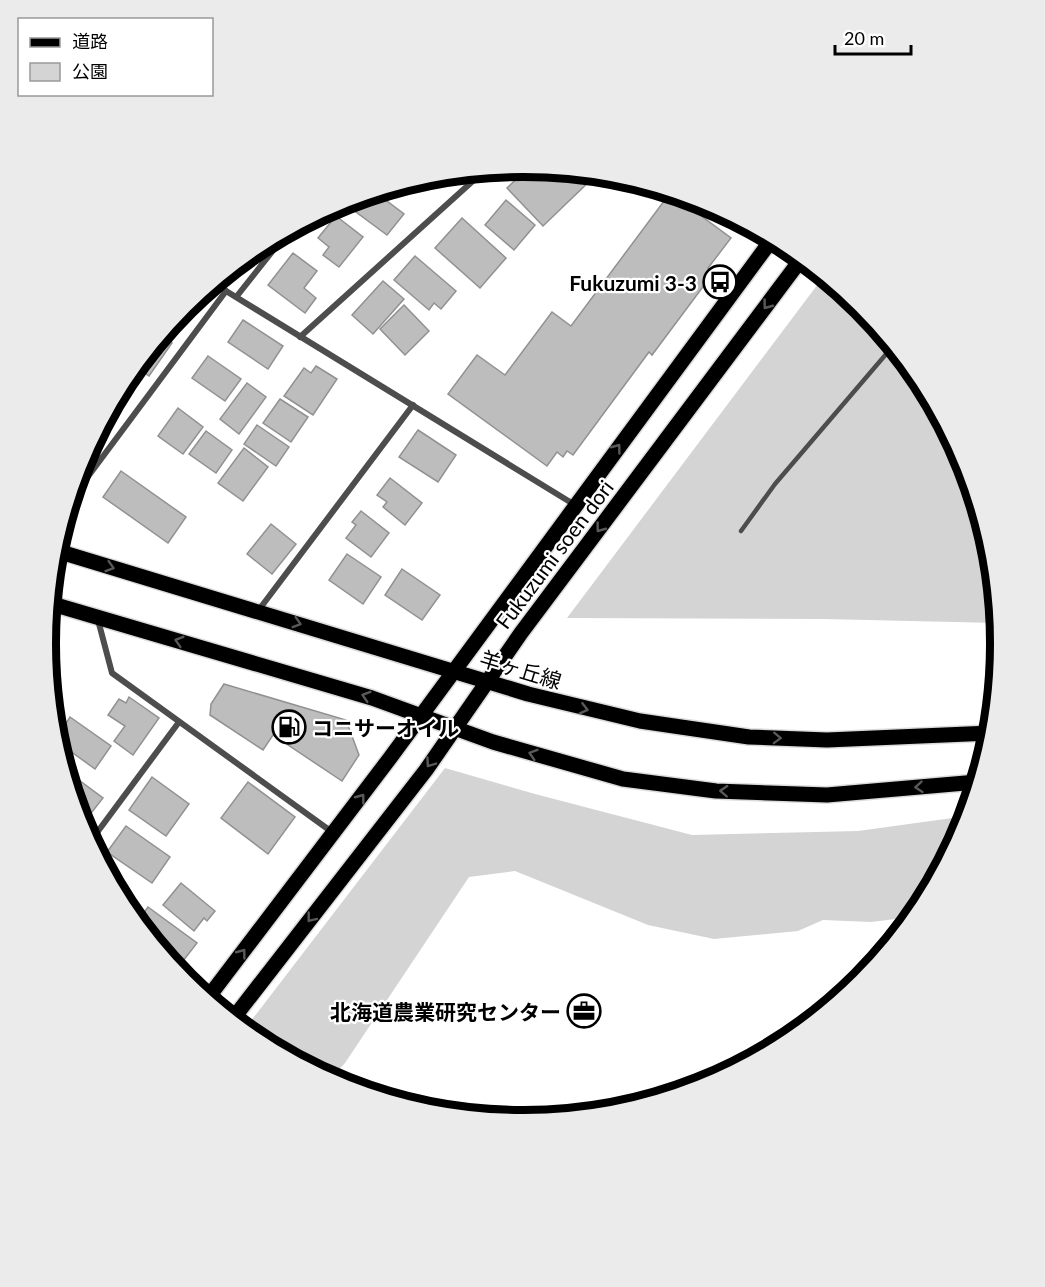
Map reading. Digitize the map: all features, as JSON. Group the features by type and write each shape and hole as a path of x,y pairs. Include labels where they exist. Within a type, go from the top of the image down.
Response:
{"main road":[{"name":"Fukuzumi soen dori","path":"212,992 334,833 767,246"},
{"name":"Fukuzumi soen dori","path":"237,1013 426,770 528,624 796,265"},
{"name":"羊ヶ丘線","path":"64,553 579,708 640,721 750,737 827,740 981,733"},
{"path":"57,605 372,698 504,745 623,779 716,791 827,795 968,783"}],"street":[{"path":"300,338 475,179"},
{"path":"237,297 276,247"},
{"path":"221,287 575,505"},
{"path":"85,481 226,291"},
{"path":"258,611 413,405"},
{"path":"97,616 112,673 334,833"},
{"path":"96,833 179,722"}],"lane":[{"path":"741,531 776,483 888,352"}],"green space":[{"path":"819,283 853,313 893,359 927,410 941,437 965,493 974,523 986,583 989,623 823,619 567,618"},
{"path":"445,768 692,835 858,831 956,818 927,877 900,918 871,922 823,920 798,931 714,939 648,925 515,871 469,877 345,1063 337,1072 289,1048 250,1022"}],"building":[{"path":"519,176 590,181 543,226 507,188"},
{"path":"383,198 404,214 387,235 352,209"},
{"path":"666,199 690,208 731,238 708,268 714,272 652,355 649,352 573,455 567,451 563,457 557,452 547,466 448,394 477,355 505,375 552,312 571,326"},
{"path":"506,200 535,225 514,250 485,225"},
{"path":"336,216 363,237 339,267 323,255 329,247 318,238"},
{"path":"462,218 506,258 480,288 435,248"},
{"path":"293,253 317,271 304,288 316,298 305,313 268,285"},
{"path":"415,256 456,291 441,309 434,303 429,310 394,280"},
{"path":"383,281 404,299 373,334 352,315"},
{"path":"404,305 429,331 405,355 380,329"},
{"path":"243,320 283,346 268,369 228,342"},
{"path":"168,340 172,343 149,376 143,372"},
{"path":"208,356 241,379 225,401 192,378"},
{"path":"316,366 337,379 313,415 284,396 304,368 311,373"},
{"path":"247,383 266,397 239,434 220,419"},
{"path":"280,399 308,417 291,442 263,423"},
{"path":"178,408 203,427 183,454 158,436"},
{"path":"257,425 289,447 276,466 244,444"},
{"path":"418,430 456,455 438,482 399,457"},
{"path":"206,431 232,450 216,473 189,454"},
{"path":"244,448 268,467 243,501 218,483"},
{"path":"121,471 186,517 168,543 103,497"},
{"path":"390,478 422,503 405,525 383,507 387,502 377,495"},
{"path":"361,511 389,533 371,557 346,538 356,525 352,522"},
{"path":"271,524 296,544 272,574 247,554"},
{"path":"347,554 381,577 363,604 329,580"},
{"path":"402,569 440,595 422,620 385,595"},
{"name":"コニサーオイル","path":"224,684 346,720 359,755 342,781 273,735 263,750 210,715 211,704"},
{"path":"129,697 159,718 133,755 114,741 125,726 108,715 119,699 126,703"},
{"path":"70,717 111,746 95,769 67,749 63,728"},
{"path":"75,777 103,798 89,816"},
{"path":"152,777 189,804 166,836 129,810"},
{"path":"248,782 295,817 268,854 221,818"},
{"path":"126,826 170,857 152,883 107,852"},
{"path":"181,883 215,911 207,921 204,918 194,931 163,905"},
{"path":"148,907 197,943 182,963 152,928 142,915"}],"place":[{"name":"Fukuzumi 3-3","path":"720,282"},
{"name":"コニサーオイル","path":"289,727"},
{"name":"北海道農業研究センター","path":"584,1011"}]}
